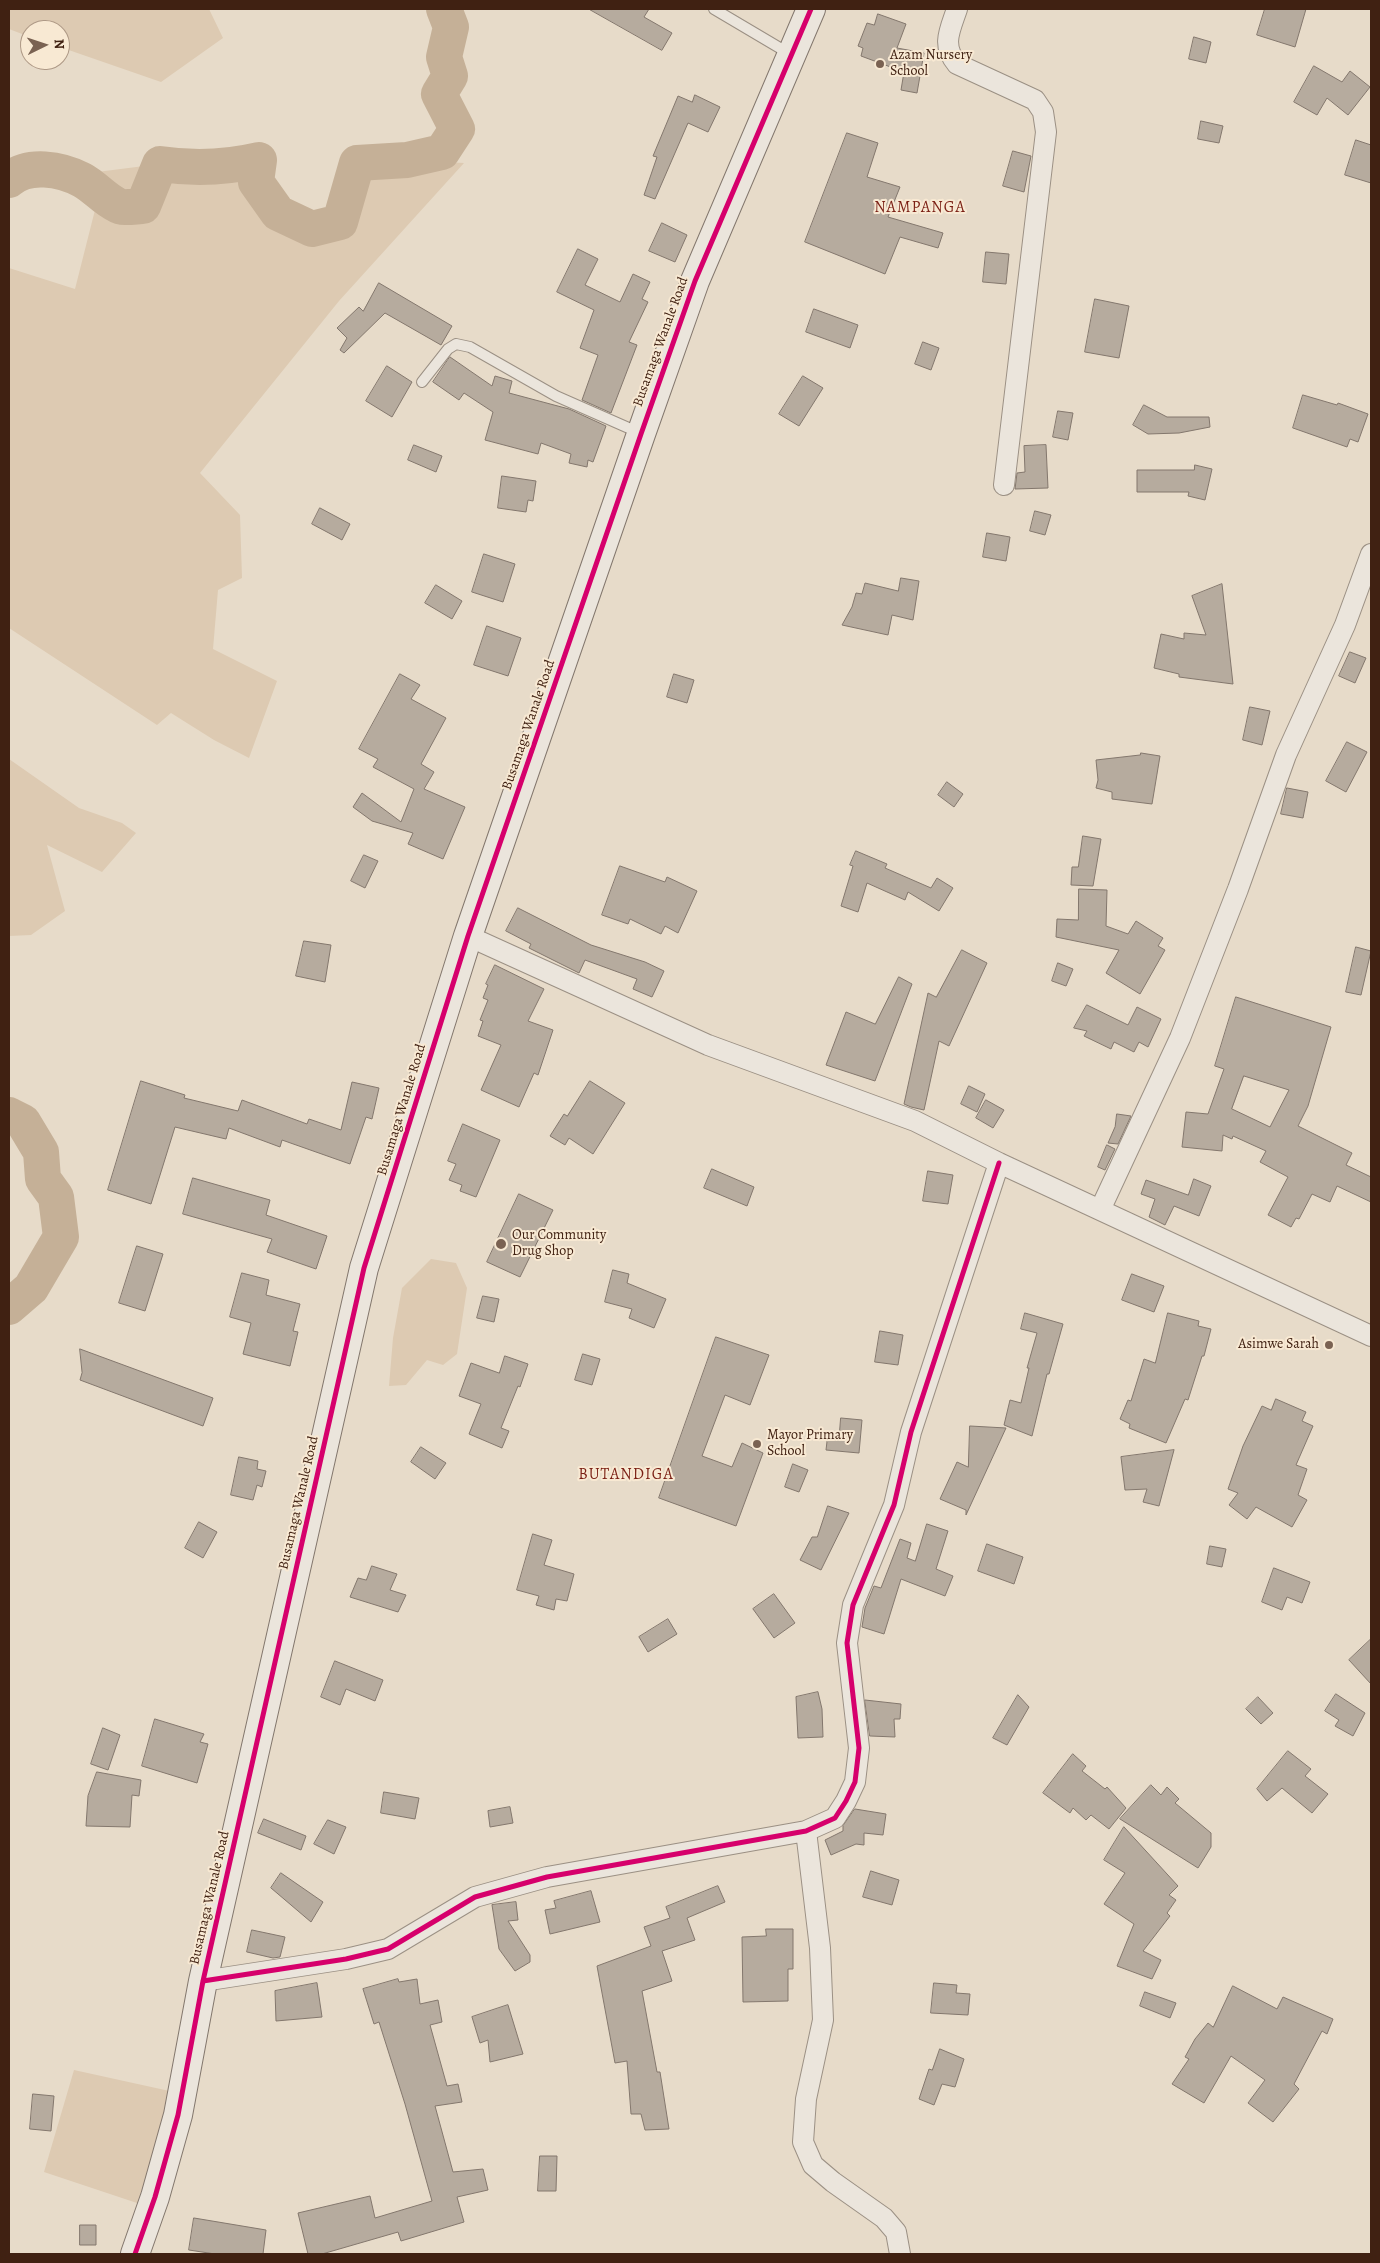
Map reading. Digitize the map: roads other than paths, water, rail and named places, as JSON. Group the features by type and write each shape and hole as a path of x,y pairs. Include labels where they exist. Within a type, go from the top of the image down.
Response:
{"street":[{"name":"Busamaga Wanale Road","path":"135,2254 155,2197 178,2115 203,1981 364,1268 468,936 695,281 811,9"},
{"path":"957,9 947,40 950,55 957,64 1035,100 1043,112 1046,132 1004,484"},
{"path":"1100,1210 1180,1038 1238,889 1286,755 1345,625 1371,554"},
{"path":"468,936 708,1046 915,1121 998,1163 1371,1336"},
{"path":"203,1981 346,1959 388,1949 474,1897 547,1877 806,1831 835,1818 855,1782 859,1748 847,1643 854,1605 894,1505 911,1432 998,1163"},
{"path":"806,1831 820,1948 823,2020 806,2100 803,2142 813,2165 833,2182 884,2218 896,2232 900,2254"}],"lane":[{"path":"714,9 791,54"},
{"path":"422,382 448,349 456,344 470,347 556,396 641,434"}],"waterway":[{"path":"9,180 25,171 55,171 82,180 108,200 120,206 143,206 160,164 210,167 259,160 256,182 278,213 312,229 340,222 357,163 407,160 442,152 457,129 439,94 450,76 444,57 451,27 444,9"},
{"path":"9,1115 23,1122 41,1152 43,1179 56,1197 61,1237 31,1288 9,1307"}],"place":[{"name":"Azam Nursery School","path":"880,64"},
{"name":"Our Community Drug Shop","path":"501,1244"},
{"name":"Asimwe Sarah","path":"1329,1345"},
{"name":"Mayor Primary School","path":"757,1444"}],"district":[{"name":"NAMPANGA","path":"920,208"},
{"name":"BUTANDIGA","path":"626,1475"}]}
